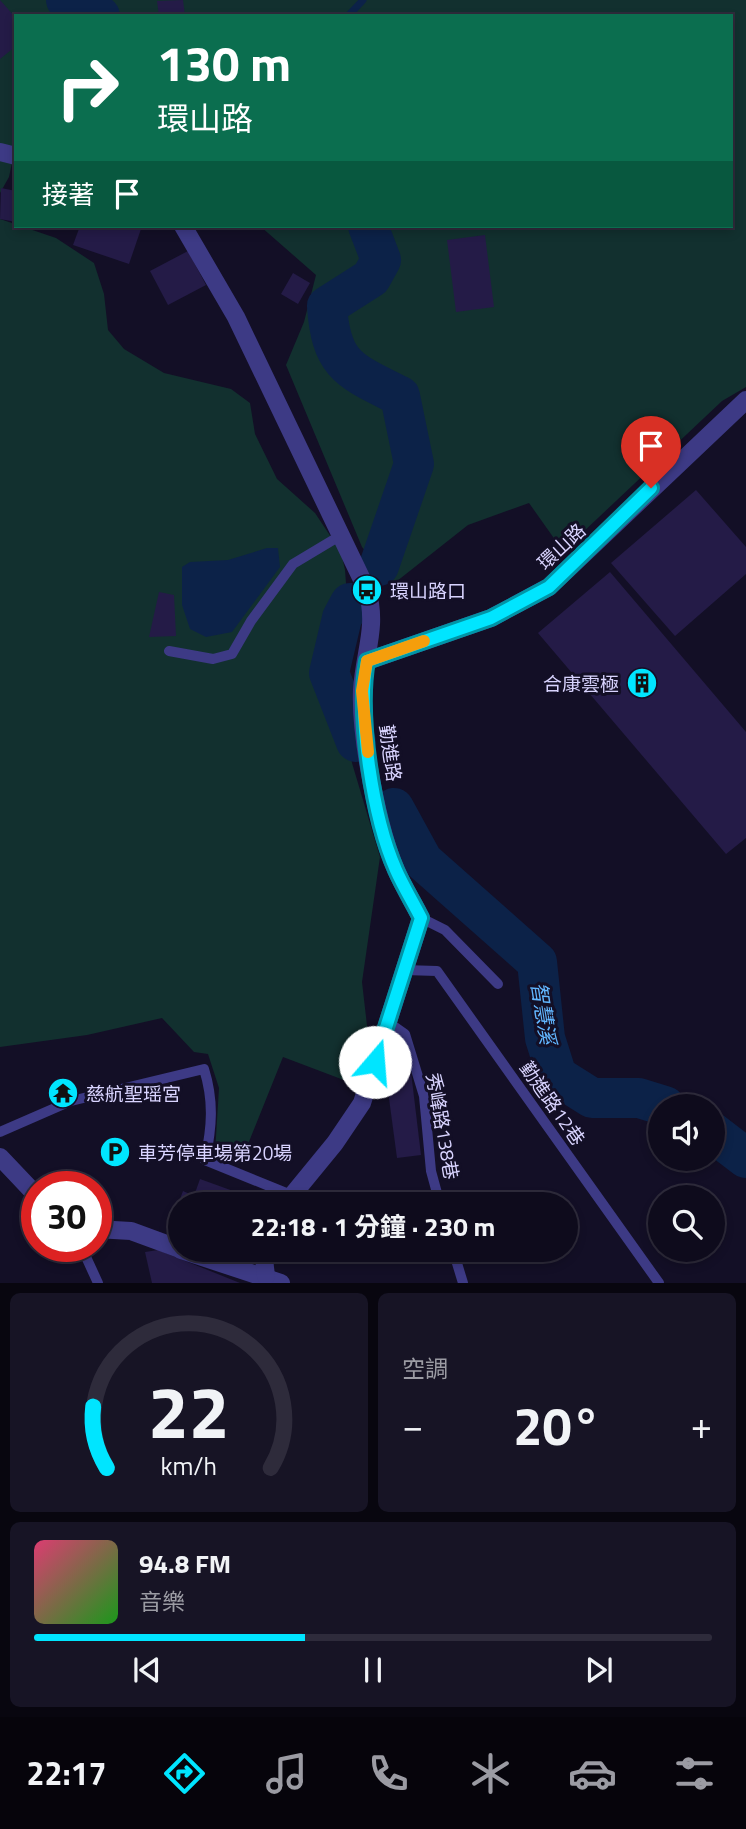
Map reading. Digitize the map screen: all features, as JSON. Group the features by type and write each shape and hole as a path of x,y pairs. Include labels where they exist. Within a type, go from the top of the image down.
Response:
{"street":[{"name":"勤進路","path":"184,228 236,317 316,487 343,534 374,613 362,691 367,746 377,802 395,868 421,918"},
{"name":"環山路","path":"367,661 491,618 549,587 746,400"},
{"path":"295,1192 335,1143 362,1103 421,918"},
{"path":"0,1157 21,1179"},
{"path":"112,1230 131,1231 168,1244"},
{"path":"215,1262 274,1279"},
{"path":"268,1262 274,1279"}],"lane":[{"path":"169,651 213,659 232,654 251,621 293,564 343,534"},
{"path":"421,918 444,930 499,985"},
{"name":"勤進路12巷","path":"404,970 437,971 659,1283"},
{"name":"秀峰路138巷","path":"388,1022 405,1034 424,1096 431,1171 437,1192"},
{"path":"0,1132 71,1101 204,1069 212,1096 211,1129 205,1160 271,1192"},
{"path":"89,1262 98,1283"},
{"path":"457,1262 463,1283"}],"green space":[{"path":"0,0 746,0 746,387 722,401 563,551 529,503 468,525 392,585 362,547 286,365 304,322 316,275 262,228 733,228 733,14 14,14 14,153 9,177 0,193"},
{"path":"0,219 14,224 14,228 27,228 56,238 94,263 104,294 108,330 124,349 164,373 231,389 250,403 255,434 277,479 315,513 341,552 350,636 340,686 352,763 380,857 362,982 369,1043 357,1085 283,1057 240,1164 215,1153 219,1088 208,1054 194,1052 162,1018 87,1035 0,1047"}],"water":[{"path":"267,548 278,548 280,567 232,632 206,637 190,629 182,605 182,567 190,562 228,560"}],"building":[{"path":"0,0 14,16 14,48 0,59"},
{"path":"183,0 185,14 159,14 157,1"},
{"path":"1,188 14,191 14,222 0,219"},
{"path":"79,228 141,228 129,264 73,245"},
{"path":"485,235 494,307 456,312 447,240"},
{"path":"188,251 206,285 168,305 150,271"},
{"path":"293,273 310,283 298,304 281,294"},
{"path":"696,490 746,547 746,574 675,636 611,563"},
{"name":"合康雲極","path":"610,572 746,732 746,838 726,854 538,633"},
{"path":"159,592 174,595 176,636 149,637"},
{"path":"411,1072 421,1155 397,1158 386,1076"},
{"path":"200,1179 236,1192 195,1192"},
{"path":"158,1250 168,1254 168,1262 188,1262 240,1283 152,1283 145,1252"}],"waterway":[{"name":"智慧溪","path":"66,0 96,14"},
{"path":"350,14 363,0"},
{"name":"智慧溪","path":"369,228 381,260 371,278 327,306 333,342 346,364 368,380 400,396 414,464 379,566"},
{"name":"智慧溪","path":"350,603 342,618 329,673 356,742"},
{"name":"智慧溪","path":"394,808 423,861 537,962 545,1038 557,1076 592,1098 639,1098 648,1101"},
{"name":"智慧溪","path":"725,1142 746,1158"}],"slow traffic":[{"path":"368,752 362,691 367,661 424,641"}],"place":[{"name":"環山路口","path":"367,590"},
{"name":"合康雲極","path":"642,683"},
{"name":"慈航聖瑶宮","path":"63,1093"},
{"name":"車芳停車場第20場","path":"115,1152"}],"route":[{"path":"375,1062 421,918 395,868 377,802 367,746 362,691 367,661 491,618 549,587 651,488"}]}
